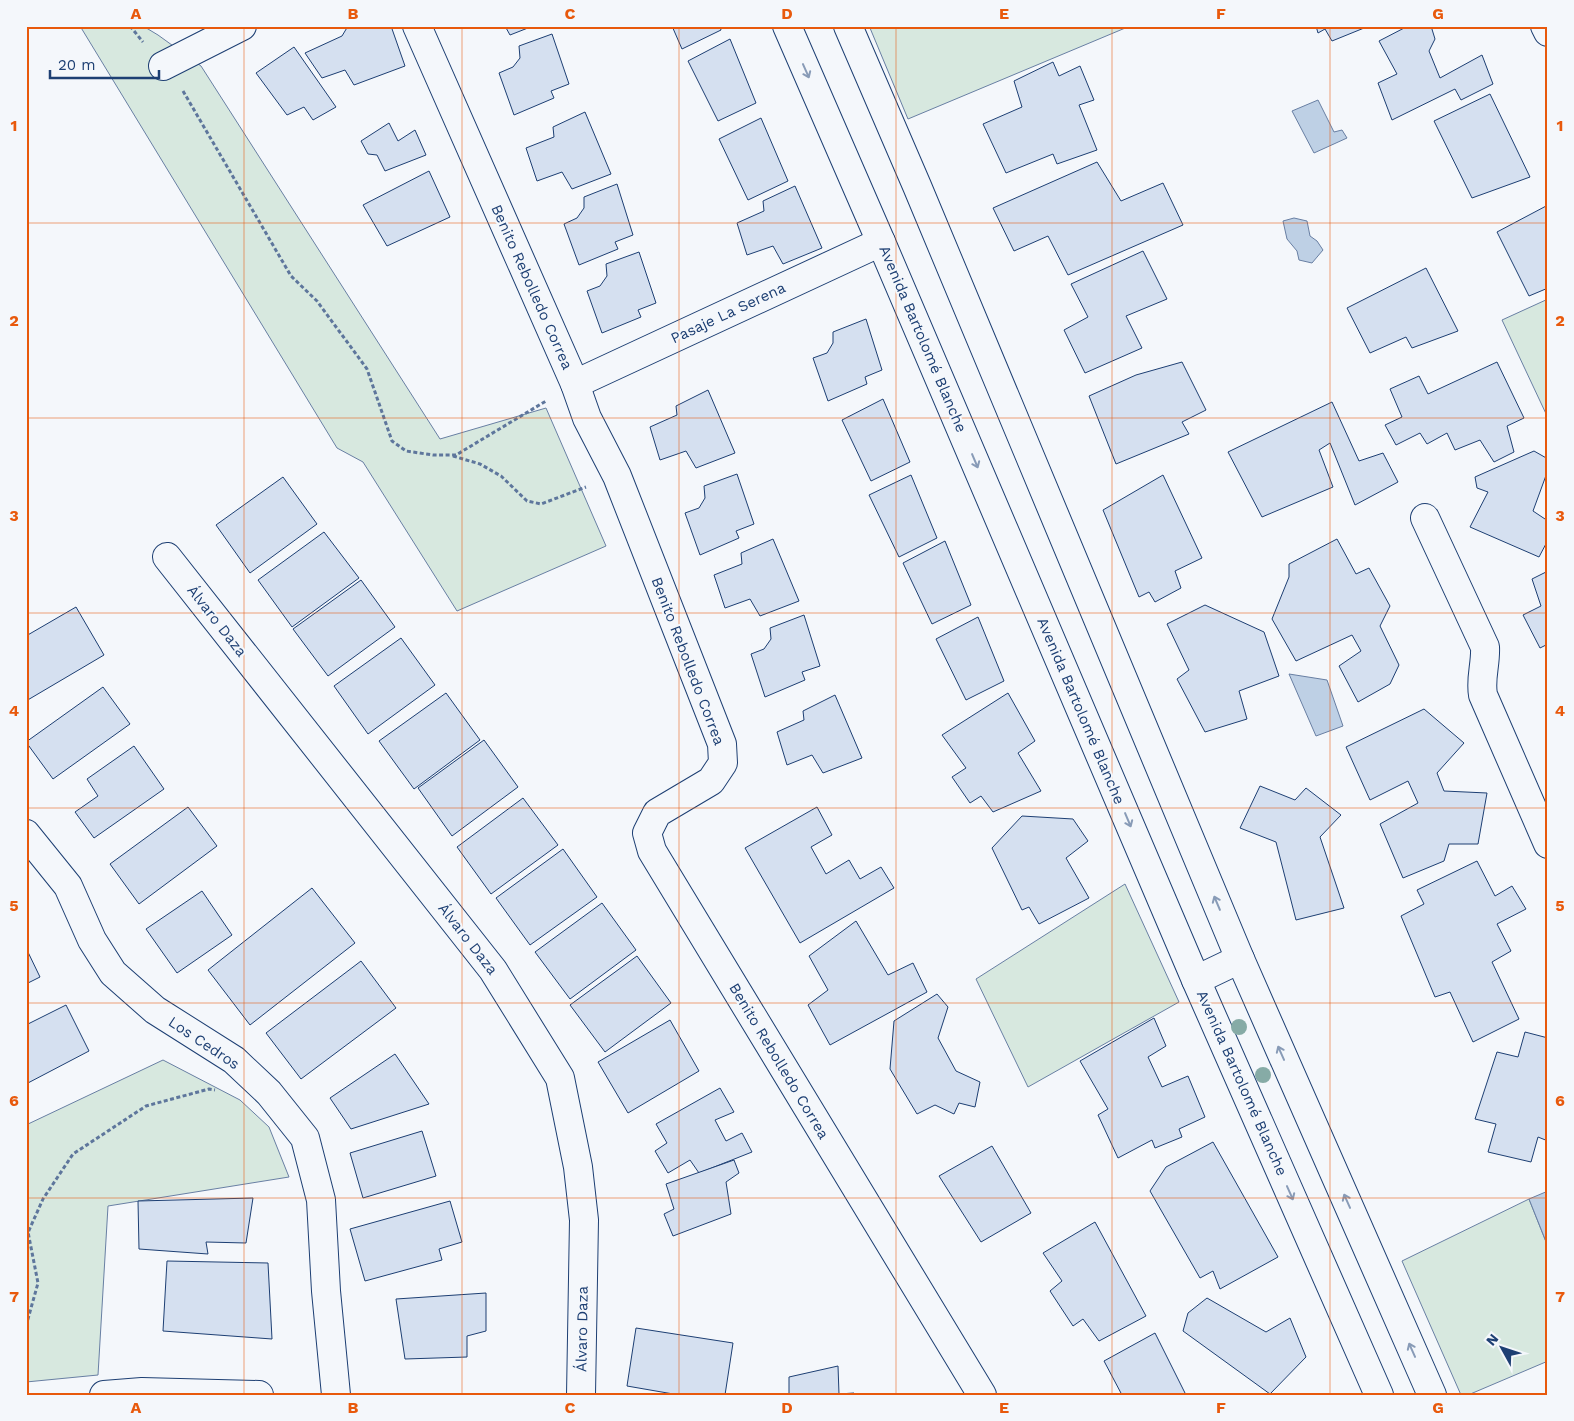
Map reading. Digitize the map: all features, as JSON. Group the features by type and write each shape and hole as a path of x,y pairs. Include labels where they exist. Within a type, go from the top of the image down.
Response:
{"street":[{"path":"162,66 242,26"},
{"name":"Benito Rebolledo Correa","path":"418,26 575,384 587,418 617,476 722,744 723,763 712,782 657,814 647,833 652,851 982,1395"},
{"name":"Avenida Bartolomé Blanche","path":"787,26 1196,980 1379,1395"},
{"path":"848,26 917,186 1240,959 1432,1395"},
{"path":"1545,26 1548,32"},
{"name":"Pasaje La Serena","path":"575,384 881,242"},
{"path":"1425,518 1485,647 1486,661 1481,679 1483,695 1548,844"},
{"name":"Álvaro Daza","path":"167,557 493,970 560,1078 578,1167 584,1220 582,1395"},
{"name":"Los Cedros","path":"26,834 68,886 92,940 113,974 155,1010 234,1060 269,1093 305,1138 321,1200 326,1291 336,1395"},
{"path":"1196,980 1240,959"},
{"path":"104,1395 142,1392 259,1395"}],"path":[{"path":"130,26 177,82 292,276 317,301 367,369 392,441 406,451 450,455 480,464 501,476 527,501 541,504 617,476"},
{"path":"450,455 456,454 575,384"},
{"path":"26,1326 38,1283 27,1234 43,1199 73,1154 146,1106 209,1089 219,1090"}],"shaded area":[{"path":"80,26 143,26 201,66 440,439 546,408 606,546 457,611 363,462 337,448"},
{"path":"875,26 1130,26 908,119 870,28"},
{"path":"1548,299 1548,418 1502,320"},
{"path":"1125,884 1179,1002 1028,1087 976,979"},
{"path":"163,1060 240,1100 269,1127 289,1177 108,1206 98,1375 26,1382 26,1125"},
{"path":"1529,1199 1548,1247 1548,1361 1468,1395 1461,1395 1402,1261"}],"water":[{"path":"1318,100 1334,132 1342,130 1347,138 1314,153 1292,111"},
{"path":"1294,218 1307,221 1310,236 1317,241 1323,250 1312,263 1299,260 1297,251 1287,239 1283,221"},
{"path":"1289,674 1327,680 1343,726 1316,736"},
{"path":"1548,1191 1548,1243 1547,1244 1529,1199"}],"building":[{"path":"348,26 391,26 405,66 354,85 345,70 322,78 305,53 342,36"},
{"path":"505,26 533,26 510,35"},
{"path":"672,26 720,26 721,30 682,49"},
{"path":"1316,26 1369,26 1332,41 1325,29 1318,33"},
{"path":"1408,26 1431,26 1435,39 1429,51 1440,78 1482,55 1493,84 1461,100 1455,89 1392,120 1378,83 1397,74 1379,41"},
{"path":"552,34 569,84 551,91 554,98 514,115 499,73 513,67 520,58 519,46"},
{"path":"730,39 756,103 718,121 688,61"},
{"path":"294,47 336,107 313,120 304,107 287,115 256,73"},
{"path":"1053,62 1059,76 1080,66 1094,100 1079,105 1097,150 1057,164 1053,154 1006,173 983,124 1022,107 1014,81"},
{"path":"1490,94 1530,177 1472,198 1434,121"},
{"path":"585,112 611,174 572,189 562,172 537,181 526,148 554,137 553,127"},
{"path":"761,118 788,181 748,200 719,139"},
{"path":"389,123 398,141 415,130 426,155 385,171 377,155 368,154 361,141"},
{"path":"1097,162 1121,201 1163,183 1183,225 1068,275 1048,236 1014,251 993,208"},
{"path":"429,171 450,217 387,246 363,205"},
{"path":"617,184 633,235 615,242 618,249 579,265 564,224 577,218 584,208 584,197"},
{"path":"795,186 822,248 783,264 773,246 747,255 737,223 764,211 763,201"},
{"path":"1548,205 1548,288 1529,296 1497,232"},
{"path":"1143,251 1167,299 1126,316 1142,348 1085,373 1064,330 1088,317 1071,284"},
{"path":"639,252 656,303 638,310 641,317 602,333 587,291 600,286 607,276 606,264"},
{"path":"1426,268 1458,331 1412,348 1406,337 1370,353 1347,308"},
{"path":"866,319 882,370 865,377 867,384 828,401 813,358 827,353 833,343 833,332"},
{"path":"1182,362 1206,410 1182,422 1189,434 1116,464 1089,396 1136,375"},
{"path":"1497,362 1524,418 1507,426 1514,452 1494,462 1480,440 1455,450 1447,433 1427,444 1420,433 1396,445 1385,425 1402,417 1390,389 1419,376 1428,394"},
{"path":"708,390 735,453 696,468 686,451 660,460 650,427 677,415 676,406"},
{"path":"883,399 910,462 871,481 842,420"},
{"path":"1332,402 1359,461 1383,453 1398,482 1355,505 1330,443 1319,450 1333,487 1262,517 1228,452"},
{"path":"1534,451 1548,459 1548,470 1533,511 1548,521 1548,540 1539,557 1470,527 1488,492 1477,488 1475,477"},
{"path":"737,474 754,524 736,531 739,538 700,555 685,513 699,508 705,498 704,486"},
{"path":"911,475 937,538 899,557 869,495"},
{"path":"1163,475 1202,558 1175,571 1181,588 1155,602 1149,592 1139,597 1103,510"},
{"path":"283,477 317,524 250,573 216,525"},
{"path":"324,532 359,578 292,627 258,580"},
{"path":"773,539 799,601 760,616 750,599 725,608 714,575 742,564 741,553"},
{"path":"1337,539 1356,574 1369,568 1390,606 1380,626 1399,665 1390,684 1358,702 1339,666 1361,651 1352,635 1296,661 1272,619 1289,577 1289,564"},
{"path":"945,541 971,605 932,624 903,563"},
{"path":"1548,571 1548,644 1540,648 1523,615 1541,606 1532,579"},
{"path":"361,580 395,627 328,676 293,629"},
{"path":"1205,605 1264,632 1279,676 1239,691 1247,719 1205,732 1177,679 1189,670 1167,624"},
{"path":"76,607 104,655 26,701 26,636"},
{"path":"804,615 820,666 802,672 805,680 765,697 751,654 764,649 771,639 770,628"},
{"path":"978,617 1004,681 966,700 936,639"},
{"path":"401,638 435,685 368,734 334,686"},
{"path":"103,687 130,724 53,779 26,742"},
{"path":"446,693 480,740 414,789 379,741"},
{"path":"1008,693 1035,741 1018,753 1041,791 993,812 981,796 970,803 952,777 966,768 942,735"},
{"path":"835,695 862,758 823,773 812,755 787,765 777,732 804,720 803,711"},
{"path":"1424,709 1464,743 1437,773 1444,791 1487,793 1478,844 1449,844 1444,861 1403,878 1380,824 1418,803 1408,781 1370,800 1346,747"},
{"path":"484,740 518,787 452,836 418,788"},
{"path":"134,746 164,789 94,838 75,812 98,796 87,779"},
{"path":"1260,786 1295,800 1306,788 1341,815 1320,837 1344,908 1296,920 1276,842 1240,828"},
{"path":"523,798 558,845 491,894 457,847"},
{"path":"188,807 217,846 139,904 110,864"},
{"path":"817,807 832,835 811,847 826,874 849,860 860,879 881,867 894,888 800,943 745,848"},
{"path":"1022,816 1073,819 1088,841 1066,858 1089,898 1039,924 1029,907 1022,910 992,848"},
{"path":"563,849 597,897 530,945 496,898"},
{"path":"1477,861 1495,896 1512,886 1526,909 1497,924 1511,951 1492,962 1519,1019 1473,1042 1450,992 1435,997 1401,916 1424,904 1417,890"},
{"path":"312,888 355,943 250,1025 208,970"},
{"path":"202,891 232,935 177,973 146,929"},
{"path":"602,903 636,950 570,999 535,952"},
{"path":"856,921 888,975 913,963 927,992 830,1045 808,1005 828,990 809,956"},
{"path":"26,948 40,977 26,984"},
{"path":"637,956 671,1003 605,1052 570,1005"},
{"path":"361,961 396,1008 301,1079 266,1033"},
{"path":"937,994 948,1007 938,1038 956,1071 980,1082 975,1107 959,1103 954,1114 935,1105 917,1114 890,1069 894,1021"},
{"path":"66,1005 89,1051 26,1084 26,1025"},
{"path":"1154,1018 1166,1046 1148,1057 1162,1087 1188,1076 1205,1117 1179,1129 1182,1137 1155,1148 1152,1140 1118,1158 1098,1115 1108,1109 1080,1061"},
{"path":"670,1020 699,1071 628,1113 598,1062"},
{"path":"1525,1032 1548,1038 1548,1141 1538,1137 1531,1162 1488,1152 1496,1124 1475,1119 1497,1052 1518,1057"},
{"path":"395,1054 429,1104 351,1129 330,1098"},
{"path":"720,1088 734,1112 715,1120 726,1141 742,1133 752,1152 699,1173 690,1160 668,1173 655,1151 667,1143 656,1124"},
{"path":"422,1131 436,1176 363,1198 350,1153"},
{"path":"1213,1142 1278,1257 1220,1289 1213,1271 1200,1278 1150,1191 1166,1167"},
{"path":"992,1146 1031,1213 981,1242 939,1176"},
{"path":"734,1160 739,1173 726,1182 731,1214 673,1236 664,1214 674,1209 666,1184"},
{"path":"253,1198 246,1243 206,1242 208,1254 139,1249 138,1201"},
{"path":"450,1201 462,1242 439,1249 442,1260 365,1281 350,1229"},
{"path":"1095,1222 1146,1316 1099,1341 1083,1319 1073,1326 1050,1291 1062,1281 1043,1253"},
{"path":"167,1261 268,1263 272,1339 163,1331"},
{"path":"486,1293 486,1331 467,1336 467,1357 405,1359 396,1299"},
{"path":"1207,1298 1266,1332 1290,1318 1306,1357 1270,1394 1183,1331 1188,1313"},
{"path":"636,1328 733,1343 725,1395 679,1395 627,1386"},
{"path":"1155,1333 1186,1395 1122,1395 1104,1361"},
{"path":"838,1366 839,1394 854,1393 854,1395 789,1395 789,1377"}]}
